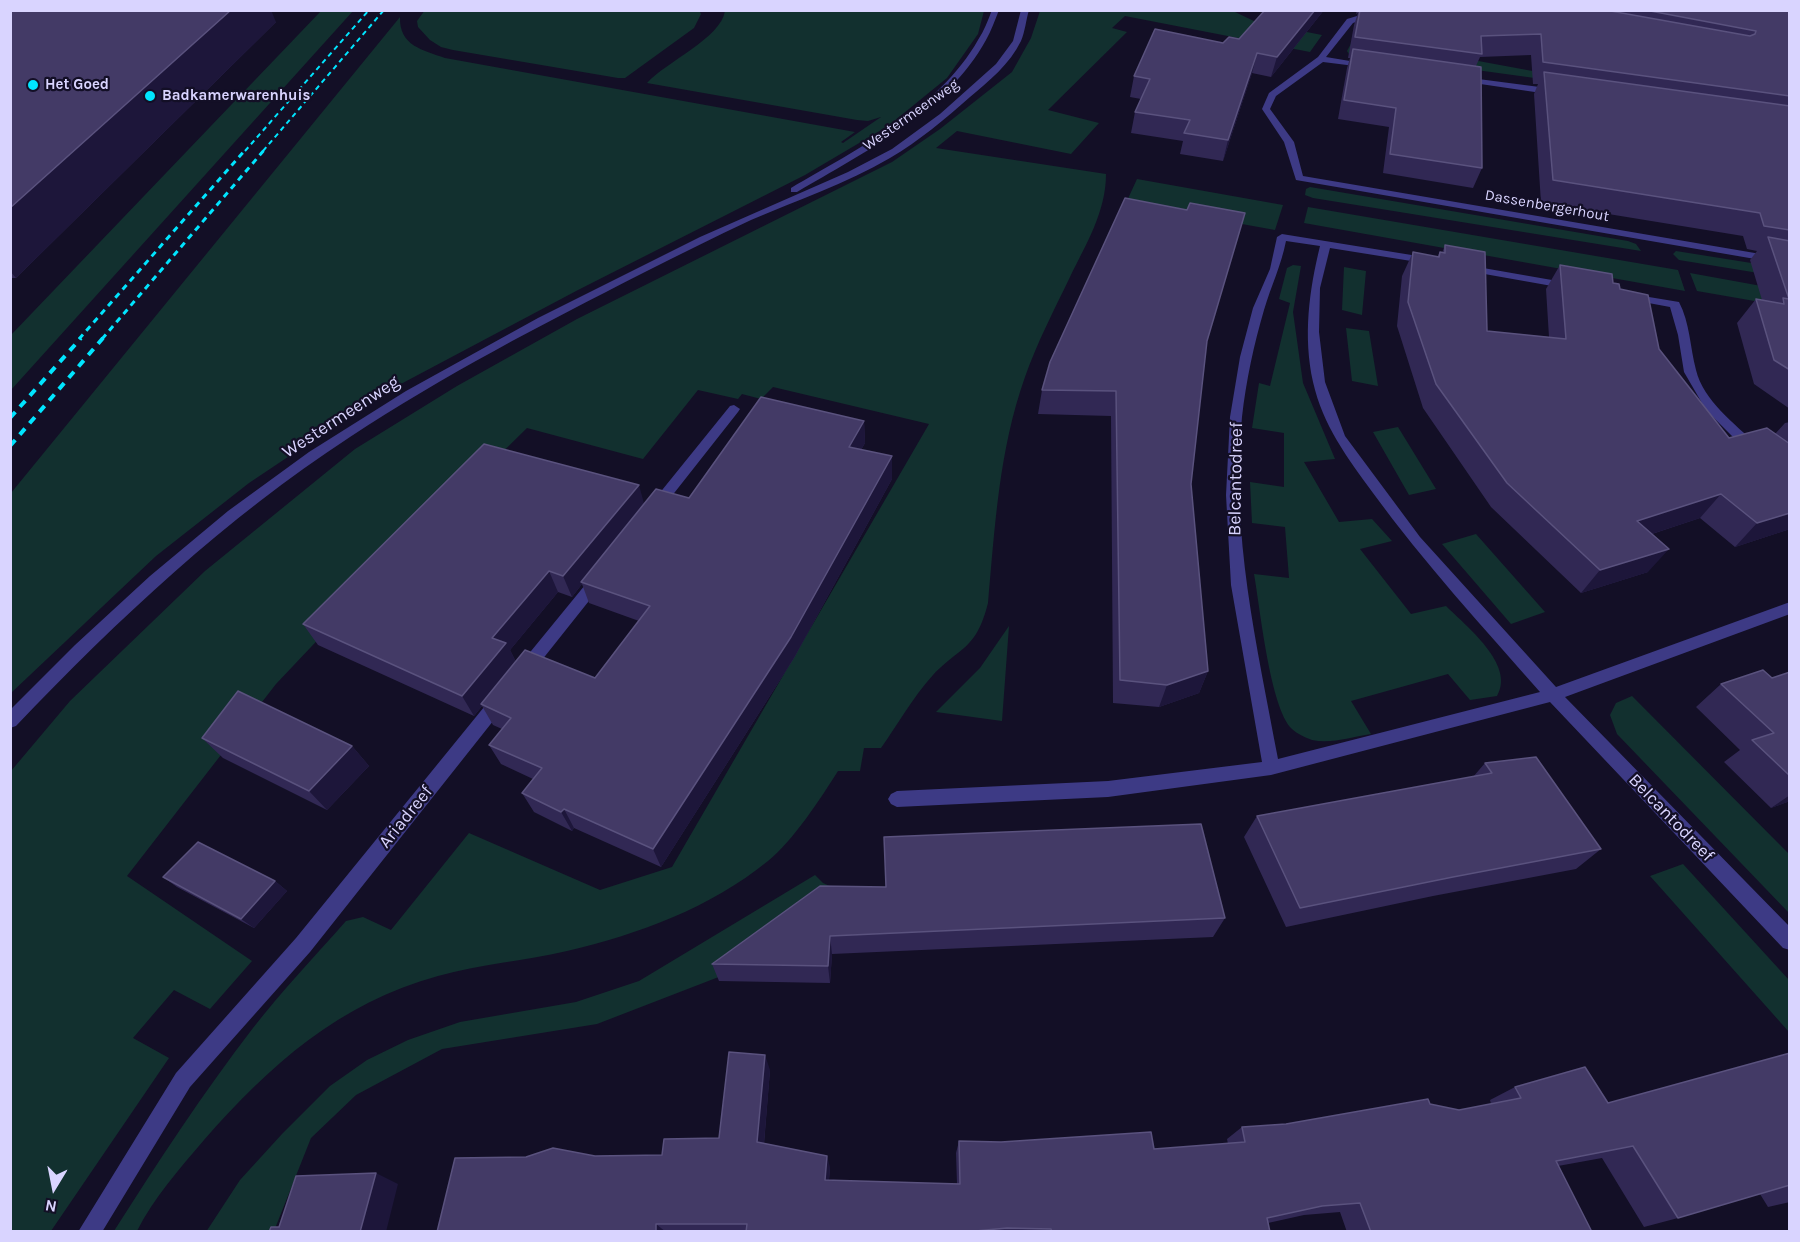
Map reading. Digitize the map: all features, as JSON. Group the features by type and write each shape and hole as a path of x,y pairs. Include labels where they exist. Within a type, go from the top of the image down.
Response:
{"street":[{"name":"Westermeenweg","path":"744,220 854,154 918,111 947,86 964,66 984,39 996,10"},
{"name":"Westermeenweg","path":"10,721 52,676 211,532 314,455 405,396 488,348 744,220 885,157 943,116 978,87 1001,63 1018,39 1024,10"},
{"path":"1380,68 1321,59 1350,21 1387,10"},
{"name":"Dassenbergerhout","path":"1321,59 1272,95 1266,109 1289,142 1299,178 1790,262"},
{"path":"1450,77 1566,94"},
{"name":"Belcantodreef","path":"1271,768 1238,585 1233,495 1236,417 1246,357 1282,237 1582,288"},
{"name":"Belcantodreef","path":"1326,243 1315,288 1313,332 1319,382 1339,437 1415,541 1553,694 1790,941"},
{"path":"1617,294 1675,304 1684,335 1690,372 1695,381 1710,407 1758,453"},
{"path":"645,520 734,410"},
{"name":"Ariadreef","path":"89,1232 183,1080 303,945 608,566"},
{"path":"897,799 1108,789 1271,768 1553,694 1790,608"}],"green space":[{"path":"425,10 699,10 701,14 694,28 625,78 618,78 441,47 430,40 418,27 417,21"},
{"path":"321,11 353,11 11,390 11,335"},
{"path":"725,11 984,11 978,34 947,78 888,126 805,175 578,290 382,394 249,483 156,556 11,693 11,493 400,17 401,27 408,41 421,49 445,58 855,132 841,142 843,143 881,117 868,121 857,120 647,83 714,31"},
{"path":"1040,11 1233,11 1256,22 1322,35 1310,52 1125,16 1112,28 1127,32 1048,110 1099,123 1071,154 957,131 936,148 1106,174 1099,215 1040,339 1016,405 999,488 988,603 973,639 926,683 881,748 864,748 860,771 838,771 797,831 768,861 746,878 698,906 621,936 551,954 438,976 369,1002 309,1040 254,1087 204,1140 168,1184 137,1231 114,1231 216,1077 275,1001 346,921 363,917 391,930 469,833 600,890 672,867 929,424 773,387 761,399 742,394 738,399 698,390 643,459 527,428 398,555 276,684 127,876 252,961 210,1009 174,990 133,1038 169,1058 51,1231 11,1232 11,771 70,701 205,571 355,449 457,386 577,319 892,162 940,129 1012,72 1031,38"},
{"path":"1354,38 1673,97 1367,55 1351,57 1347,51"},
{"path":"1137,179 1283,205 1275,230 1126,203"},
{"path":"1310,187 1628,241 1636,244 1641,251 1313,198 1305,195 1306,189"},
{"path":"1308,207 1678,270 1685,291 1304,223"},
{"path":"1676,251 1789,269 1789,278 1679,260 1673,254"},
{"path":"1293,265 1301,266 1293,312 1303,383 1335,459 1304,462 1339,522 1372,519 1392,541 1360,549 1411,614 1446,606 1486,647 1500,672 1501,684 1497,696 1470,700 1448,674 1351,701 1371,734 1334,741 1307,738 1292,729 1284,718 1272,679 1254,574 1289,578 1285,527 1252,523 1250,482 1284,487 1284,433 1252,428 1259,383 1270,386 1290,303 1279,299 1287,268"},
{"path":"1344,267 1366,271 1362,315 1342,310"},
{"path":"1690,273 1789,291 1789,307 1697,291"},
{"path":"1346,328 1369,331 1378,386 1352,381"},
{"path":"1398,427 1436,489 1409,495 1373,432"},
{"path":"1476,534 1545,612 1511,624 1442,544"},
{"path":"1009,626 1002,721 936,712 980,668"},
{"path":"1632,696 1789,854 1789,913 1617,734 1610,715 1616,703"},
{"path":"1683,864 1789,980 1789,1032 1650,876"},
{"path":"815,875 823,883 847,894 729,973 597,1024 442,1049 356,1095 311,1138 274,1231 206,1232 240,1180 282,1134 330,1086 367,1060 408,1040 460,1022 576,1002 639,981"}],"building":[{"path":"10,10 231,10 10,208"},
{"path":"1265,10 1315,10 1277,57 1257,53 1228,140 1184,133 1190,120 1135,112 1150,79 1134,76 1155,29 1223,43 1229,37 1239,39"},
{"path":"1360,10 1605,10 1750,36 1756,31 1645,10 1790,10 1790,96 1543,62 1541,34 1481,36 1482,54 1355,37"},
{"path":"1353,49 1481,67 1482,168 1390,154 1396,108 1344,100"},
{"path":"1544,72 1790,106 1790,230 1764,226 1760,213 1553,180"},
{"path":"1125,198 1187,210 1190,203 1245,213 1207,341 1191,484 1208,671 1167,685 1120,680 1116,391 1042,390 1050,362"},
{"path":"1768,237 1790,241 1790,370 1774,360 1756,299 1784,304 1783,298 1789,299"},
{"path":"1445,245 1485,252 1487,331 1566,339 1560,265 1612,274 1613,283 1619,284 1620,289 1648,295 1659,349 1729,438 1767,428 1790,444 1790,513 1757,523 1721,494 1637,521 1669,549 1600,570 1507,483 1436,384 1408,302 1413,252 1439,257 1440,252 1445,253"},
{"path":"761,397 864,421 849,447 892,456 791,637 653,849 564,809 561,812 522,793 542,768 489,745 511,718 481,704 525,650 595,678 650,606 581,582 656,489 689,498"},
{"path":"484,444 639,485 563,576 549,571 492,638 506,643 462,696 303,624"},
{"path":"1763,670 1772,678 1790,672 1790,776 1752,740 1774,733 1721,684"},
{"path":"238,691 352,746 309,791 202,738"},
{"path":"1536,757 1601,849 1300,908 1257,816 1492,773 1485,763"},
{"path":"1201,824 1225,918 830,936 828,966 712,964 820,886 886,887 884,837"},
{"path":"198,842 275,881 241,919 163,877"},
{"path":"729,1052 765,1055 757,1142 827,1156 825,1180 960,1184 959,1141 1001,1142 1151,1132 1154,1149 1245,1142 1242,1127 1286,1124 1428,1099 1430,1104 1459,1110 1521,1098 1515,1087 1585,1067 1608,1103 1790,1053 1790,1185 1678,1218 1633,1146 1556,1161 1592,1232 1371,1232 1360,1203 1322,1206 1267,1218 1270,1232 1052,1232 1051,1229 1007,1228 965,1232 746,1232 747,1224 656,1224 656,1232 437,1232 455,1158 526,1157 553,1148 595,1156 662,1155 664,1139 719,1138"},
{"path":"376,1173 360,1232 269,1232 271,1227 279,1227 296,1176"}],"railway":[{"path":"245,151 369,10"},
{"path":"263,151 384,10"},
{"path":"79,339 246,149"},
{"path":"102,339 265,149"},
{"path":"10,418 81,338"},
{"path":"10,446 103,338"}],"place":[{"name":"Het Goed","path":"33,85"},
{"name":"Badkamerwarenhuis","path":"150,96"}]}
